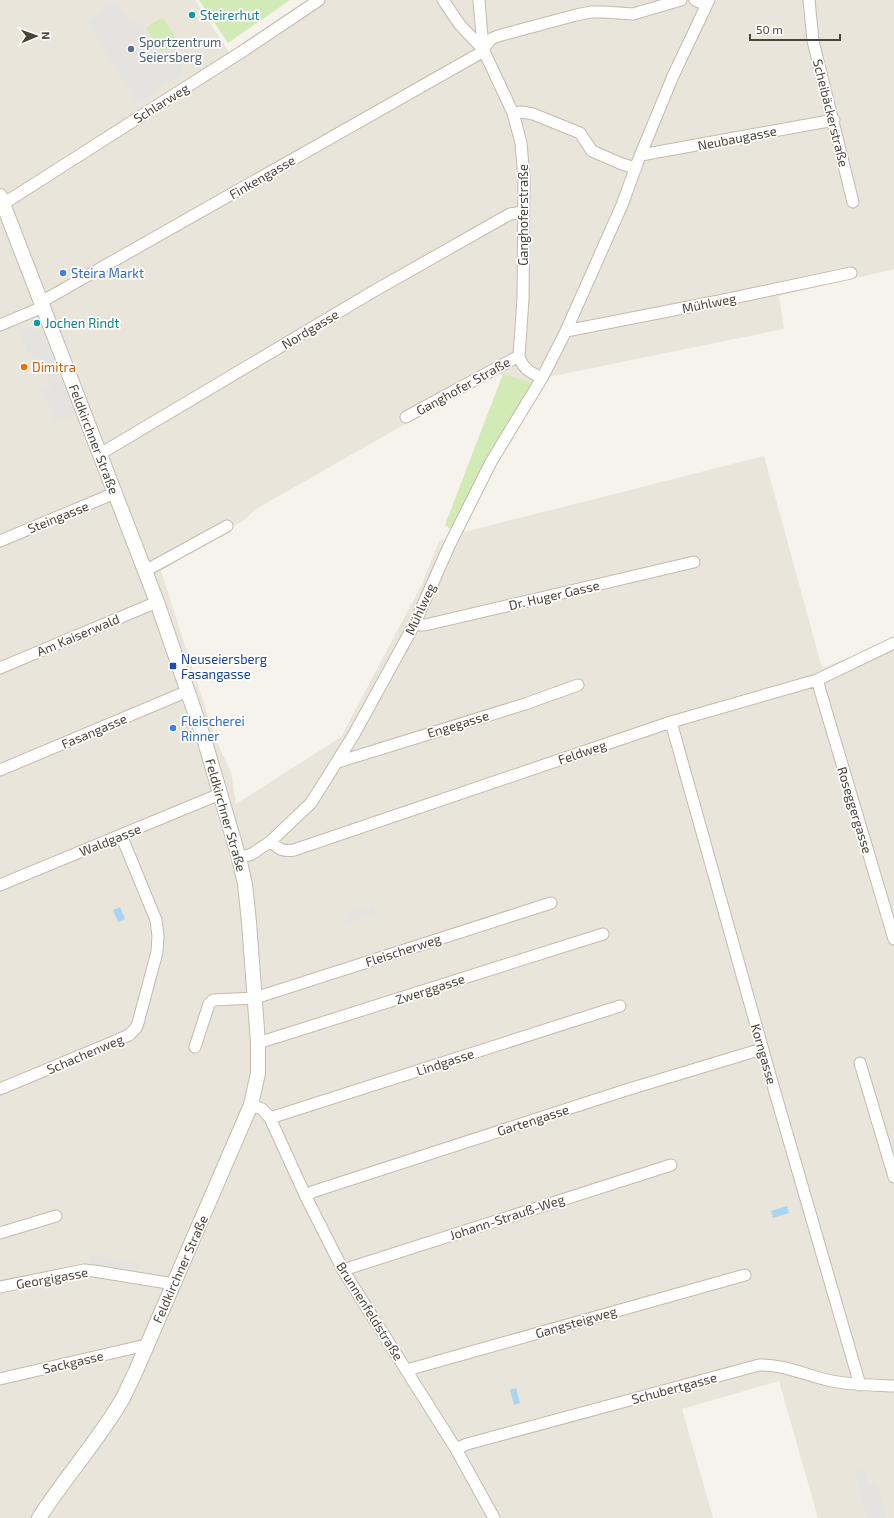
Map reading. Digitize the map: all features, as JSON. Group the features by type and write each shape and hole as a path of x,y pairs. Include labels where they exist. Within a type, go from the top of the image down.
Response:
{"street":[{"name":"Schlarweg","path":"2,200 246,49 319,0"},
{"path":"443,0 460,24 483,50 491,39 498,36 576,15 591,12 633,14 681,0"},
{"name":"Ganghoferstraße","path":"479,0 483,50 513,114 518,129 522,150 523,299 519,356"},
{"path":"695,0 708,2"},
{"name":"Scheibäckerstraße","path":"809,0 812,41 834,120 853,202"},
{"name":"Mühlweg","path":"240,858 252,854 271,841 311,803 338,762 414,625 450,544 491,462 542,378 566,331 622,205 673,76 708,2"},
{"name":"Finkengasse","path":"0,325 42,305 483,50"},
{"path":"513,114 520,112 533,114 580,133 592,151 622,164 636,168"},
{"name":"Neubaugasse","path":"641,155 834,120"},
{"name":"Feldkirchner Straße","path":"2,200 157,602 188,691 240,858 245,884 249,922 258,1043 258,1073 251,1105 146,1346 119,1404 62,1483 39,1518"},
{"name":"Nordgasse","path":"100,454 422,264 510,214 523,212"},
{"name":"Mühlweg","path":"566,331 851,273"},
{"path":"519,356 520,362 523,366 530,372 542,378"},
{"name":"Ganghofer Straße","path":"406,417 519,356"},
{"name":"Steingasse","path":"0,541 115,493"},
{"path":"145,571 228,526"},
{"name":"Dr. Huger Gasse","path":"414,625 425,625 694,562"},
{"name":"Am Kaiserwald","path":"0,668 157,602"},
{"name":"Feldweg","path":"271,841 281,850 286,852 294,850 671,722 817,680 894,643"},
{"name":"Roseggergasse","path":"817,680 894,939"},
{"name":"Engegasse","path":"338,762 525,704 578,685"},
{"name":"Fasangasse","path":"0,770 188,691"},
{"name":"Korngasse","path":"671,722 762,1049 860,1384"},
{"name":"Waldgasse","path":"0,885 220,794"},
{"name":"Schachenweg","path":"0,1089 129,1035 136,1028 157,952 158,936 156,920 121,835"},
{"name":"Fleischerweg","path":"255,998 551,903"},
{"name":"Zwerggasse","path":"258,1043 603,934"},
{"path":"195,1047 209,1004 213,1000 255,998"},
{"name":"Lindgasse","path":"270,1118 620,1006"},
{"name":"Gartengasse","path":"306,1197 312,1192 611,1095 762,1049"},
{"path":"860,1063 894,1177"},
{"name":"Brunnenfeldstraße","path":"251,1105 262,1109 270,1118 306,1197 343,1270 456,1449 494,1518"},
{"name":"Johann-Strauß-Weg","path":"343,1270 671,1165"},
{"path":"0,1233 56,1216"},
{"name":"Georgigasse","path":"0,1287 84,1270 174,1284"},
{"name":"Gangsteigweg","path":"407,1370 744,1275"},
{"name":"Sackgasse","path":"0,1379 146,1346"},
{"name":"Schubertgasse","path":"456,1449 467,1444 759,1365 772,1364 832,1381 894,1386"}],"shaded area":[{"path":"0,0 195,0 229,52 306,0 894,0 894,269 779,296 784,329 553,376 532,383 498,373 486,378 256,509 243,521 161,571 215,738 231,772 236,804 341,737 422,584 439,541 468,531 764,456 822,668 894,640 894,1518 818,1518 779,1381 682,1409 713,1518 0,1518"},
{"name":"Sportzentrum Seiersberg","path":"116,1 131,22 143,25 161,53 172,45 183,66 183,73 137,103 87,21"},
{"path":"16,324 42,331 76,415 55,422 43,391 51,387 43,365 37,358 33,358 32,354 27,352"},
{"path":"373,905 376,914 348,923 345,914"},
{"path":"91,1254 141,1264 137,1278 88,1270"},
{"path":"864,1470 868,1485 877,1483 886,1518 867,1518 855,1472"}],"green space":[{"path":"199,0 290,0 228,43"},
{"path":"162,17 178,41 162,53 146,28"},
{"path":"503,374 532,383 450,529 445,525"}],"water":[{"path":"120,907 125,919 118,922 113,910"},
{"path":"787,1206 789,1213 773,1218 771,1211"},
{"path":"516,1388 520,1403 514,1405 510,1390"}],"place":[{"name":"Steirerhut","path":"192,15"},
{"name":"Sportzentrum Seiersberg","path":"131,49"},
{"name":"Steira Markt","path":"63,273"},
{"name":"Jochen Rindt","path":"37,323"},
{"name":"Dimitra","path":"24,367"},
{"name":"Neuseiersberg Fasangasse","path":"173,666"},
{"name":"Fleischerei Rinner","path":"173,728"}]}
